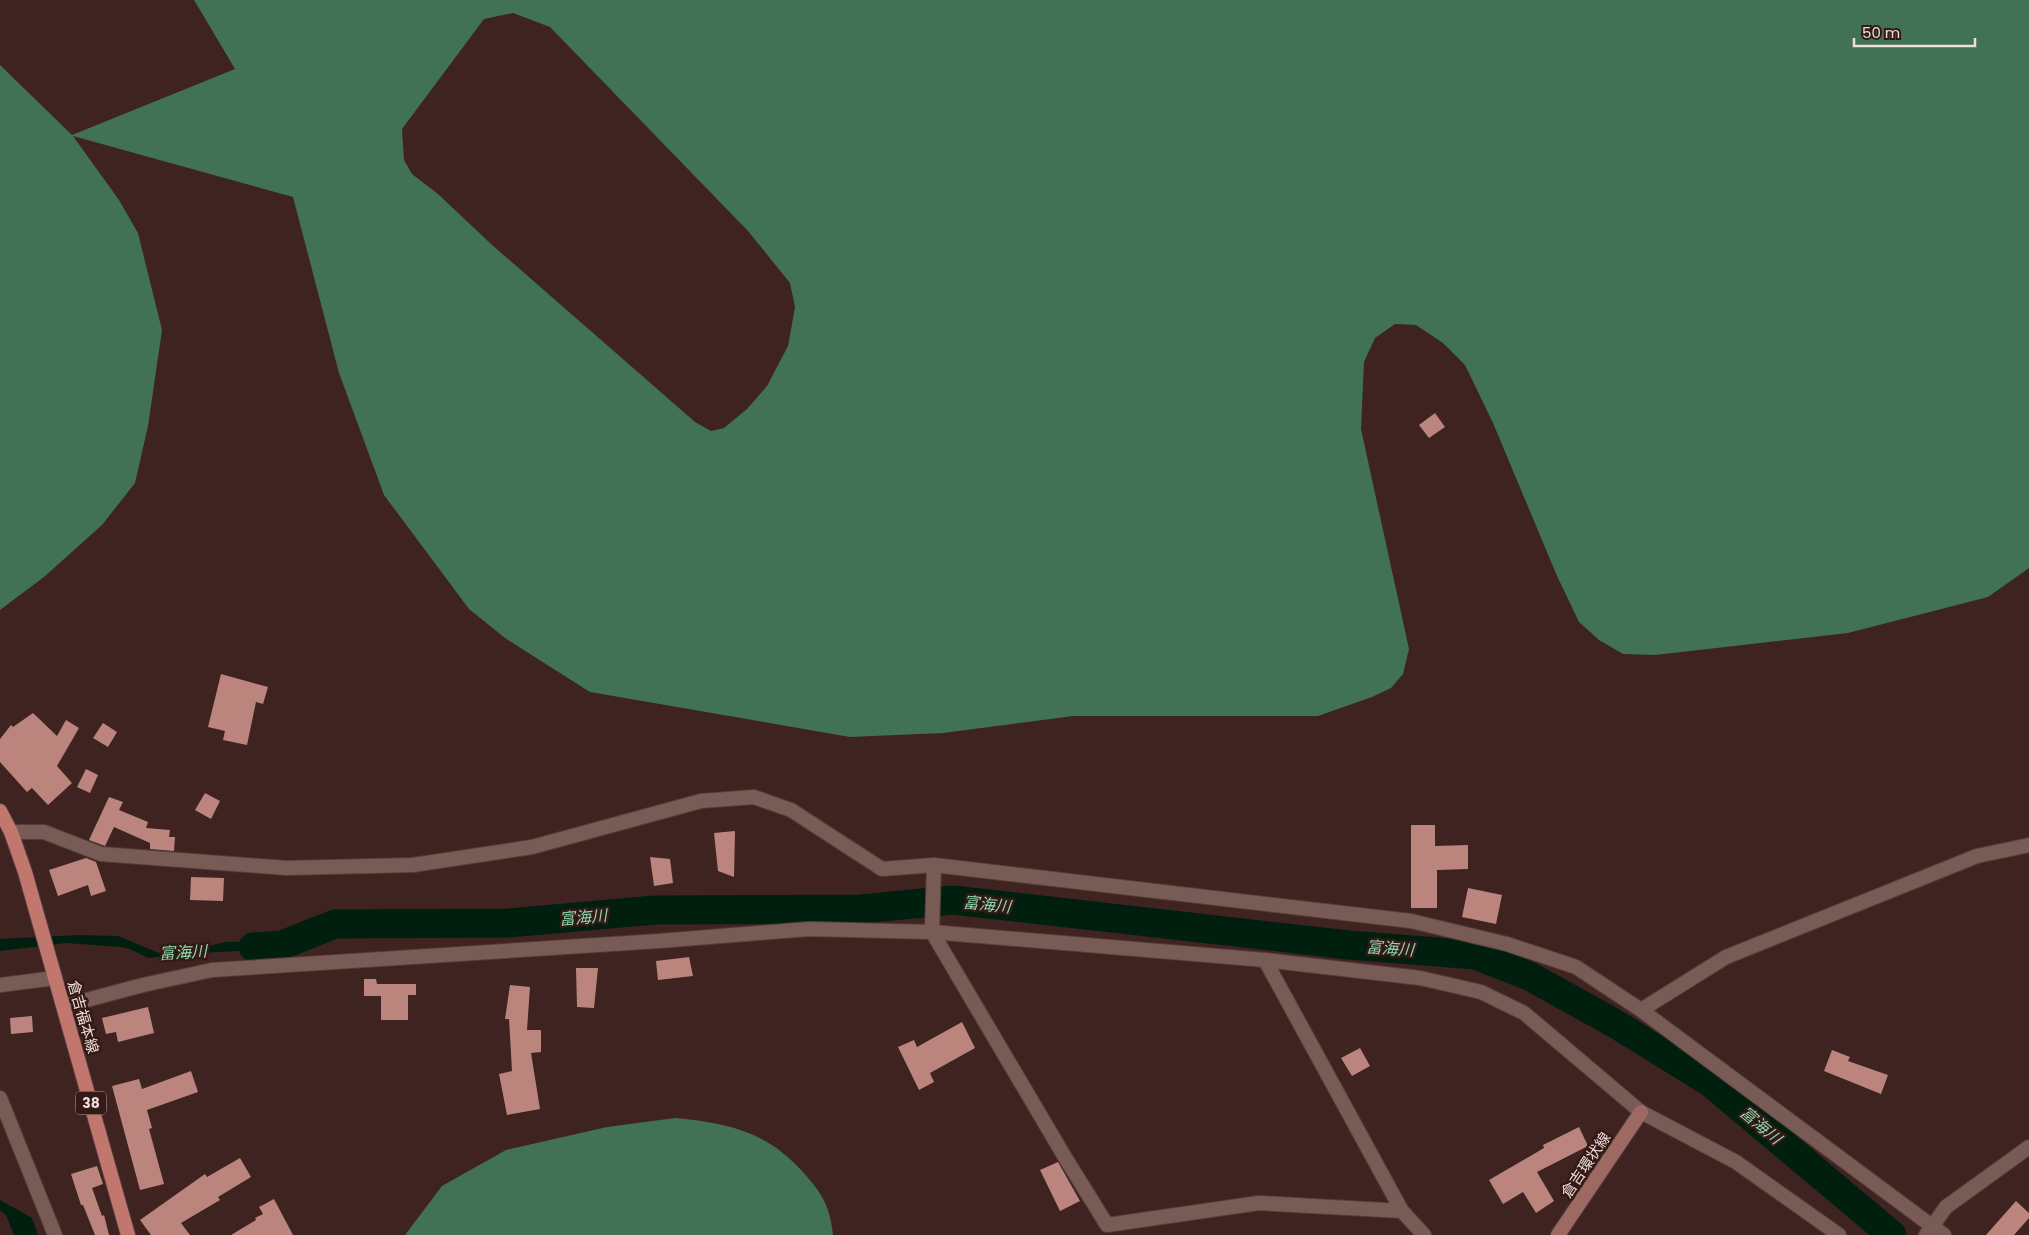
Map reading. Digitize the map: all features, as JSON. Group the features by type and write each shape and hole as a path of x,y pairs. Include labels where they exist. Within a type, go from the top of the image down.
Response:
{"main road":[{"name":"倉吉福本線","path":"0,811 11,832 25,872 128,1235"},
{"name":"倉吉環状線","path":"1558,1235 1641,1112"}],"street":[{"path":"11,832 44,832 101,854 287,868 413,865 532,847 701,801 754,797 791,810 882,869 933,868 1411,921 1508,944 1576,967 1641,1010 1934,1232 1946,1207 2029,1147"},
{"path":"1641,1010 1726,957 1977,856 2029,846"},
{"path":"933,868 933,928 1066,1159 1107,1225 1259,1203 1402,1211"},
{"path":"64,1006 143,984 212,970 659,941 808,929 933,928 1265,960 1420,978 1481,992 1524,1013 1641,1112 1736,1162 1839,1235"},
{"path":"1265,960 1402,1211 1424,1235"},
{"path":"0,985 54,974"},
{"path":"0,1098 55,1235"}],"shaded area":[{"path":"194,0 2029,0 2029,568 1988,597 1848,633 1655,655 1623,654 1599,640 1579,622 1557,576 1493,423 1465,365 1443,343 1416,325 1395,324 1375,338 1364,362 1361,429 1409,649 1403,674 1391,688 1372,697 1318,716 1073,716 943,733 850,737 590,692 505,638 469,609 384,495 339,373 293,197 73,136 119,200 138,233 162,330 148,426 135,483 102,525 44,577 0,610 0,65 72,135 235,69","holes":["513,13 550,27 748,231 790,283 795,307 788,346 767,386 747,409 724,428 711,431 695,422 491,244 438,194 412,174 404,160 402,129 484,19"]},
{"path":"675,1118 729,1126 744,1131 760,1138 788,1157 820,1193 830,1216 833,1235 405,1235 442,1186 506,1150 607,1127"}],"water":[{"path":"79,935 118,936 159,953 185,951 226,942 294,941 297,948 180,954 148,958 130,949 121,947 66,943 0,951 0,939"},
{"path":"0,1200 32,1218 38,1235 14,1235 6,1215 0,1210"}],"building":[{"path":"1435,413 1445,427 1429,438 1419,425"},
{"path":"221,674 268,687 263,704 256,702 247,745 223,740 225,731 208,727"},
{"path":"33,713 57,736 66,720 79,728 57,766 72,783 48,805 32,788 27,792 0,762 0,739 11,725 13,727"},
{"path":"103,723 117,732 108,747 93,738"},
{"path":"86,769 98,775 90,793 77,787"},
{"path":"205,793 220,801 211,819 195,810"},
{"path":"109,797 123,802 119,810 148,822 146,828 170,830 169,837 175,837 174,851 150,849 150,843 114,827 105,846 89,840"},
{"path":"1411,825 1435,825 1435,846 1468,845 1468,869 1437,870 1437,908 1411,908"},
{"path":"735,831 734,877 718,871 714,833"},
{"path":"650,857 670,859 673,883 654,886"},
{"path":"86,858 96,862 106,891 91,896 88,885 58,896 49,870"},
{"path":"191,877 224,878 223,901 190,900"},
{"path":"1468,888 1502,895 1496,924 1462,917"},
{"path":"689,957 693,976 658,980 656,961"},
{"path":"576,968 598,968 594,1008 577,1007"},
{"path":"364,979 376,979 377,984 416,984 416,995 408,995 408,1020 381,1020 381,996 364,996"},
{"path":"510,985 530,987 527,1030 541,1030 541,1052 531,1053 540,1109 507,1115 499,1074 512,1071 509,1019 505,1019"},
{"path":"148,1007 154,1033 118,1042 116,1032 106,1034 102,1018"},
{"path":"32,1016 33,1032 11,1034 10,1018"},
{"path":"962,1022 975,1048 930,1073 934,1082 919,1090 898,1047 914,1040 917,1047"},
{"path":"1360,1048 1370,1066 1352,1076 1341,1058"},
{"path":"1832,1050 1850,1057 1848,1061 1888,1075 1881,1094 1824,1071"},
{"path":"191,1071 198,1092 147,1110 152,1128 149,1129 164,1184 140,1190 112,1086 139,1079 142,1089"},
{"path":"1579,1127 1588,1146 1537,1172 1554,1201 1536,1213 1523,1192 1503,1204 1489,1180 1544,1148 1543,1145"},
{"path":"240,1158 251,1177 218,1197 220,1200 181,1223 190,1235 151,1235 140,1220 205,1174 207,1177"},
{"path":"1058,1162 1080,1201 1060,1211 1040,1170"},
{"path":"97,1166 103,1184 92,1188 102,1216 104,1215 109,1235 95,1235 83,1205 81,1205 71,1174"},
{"path":"274,1199 293,1235 231,1235 256,1220 255,1218 263,1214 259,1207"},
{"path":"2016,1201 2029,1213 2029,1218 2014,1235 1986,1235"}],"waterway":[{"name":"富海川","path":"253,947 282,945 335,924 508,923 655,910 861,909 953,900 1349,945 1475,955 1529,976 1614,1023 1711,1083 1892,1235"}]}
